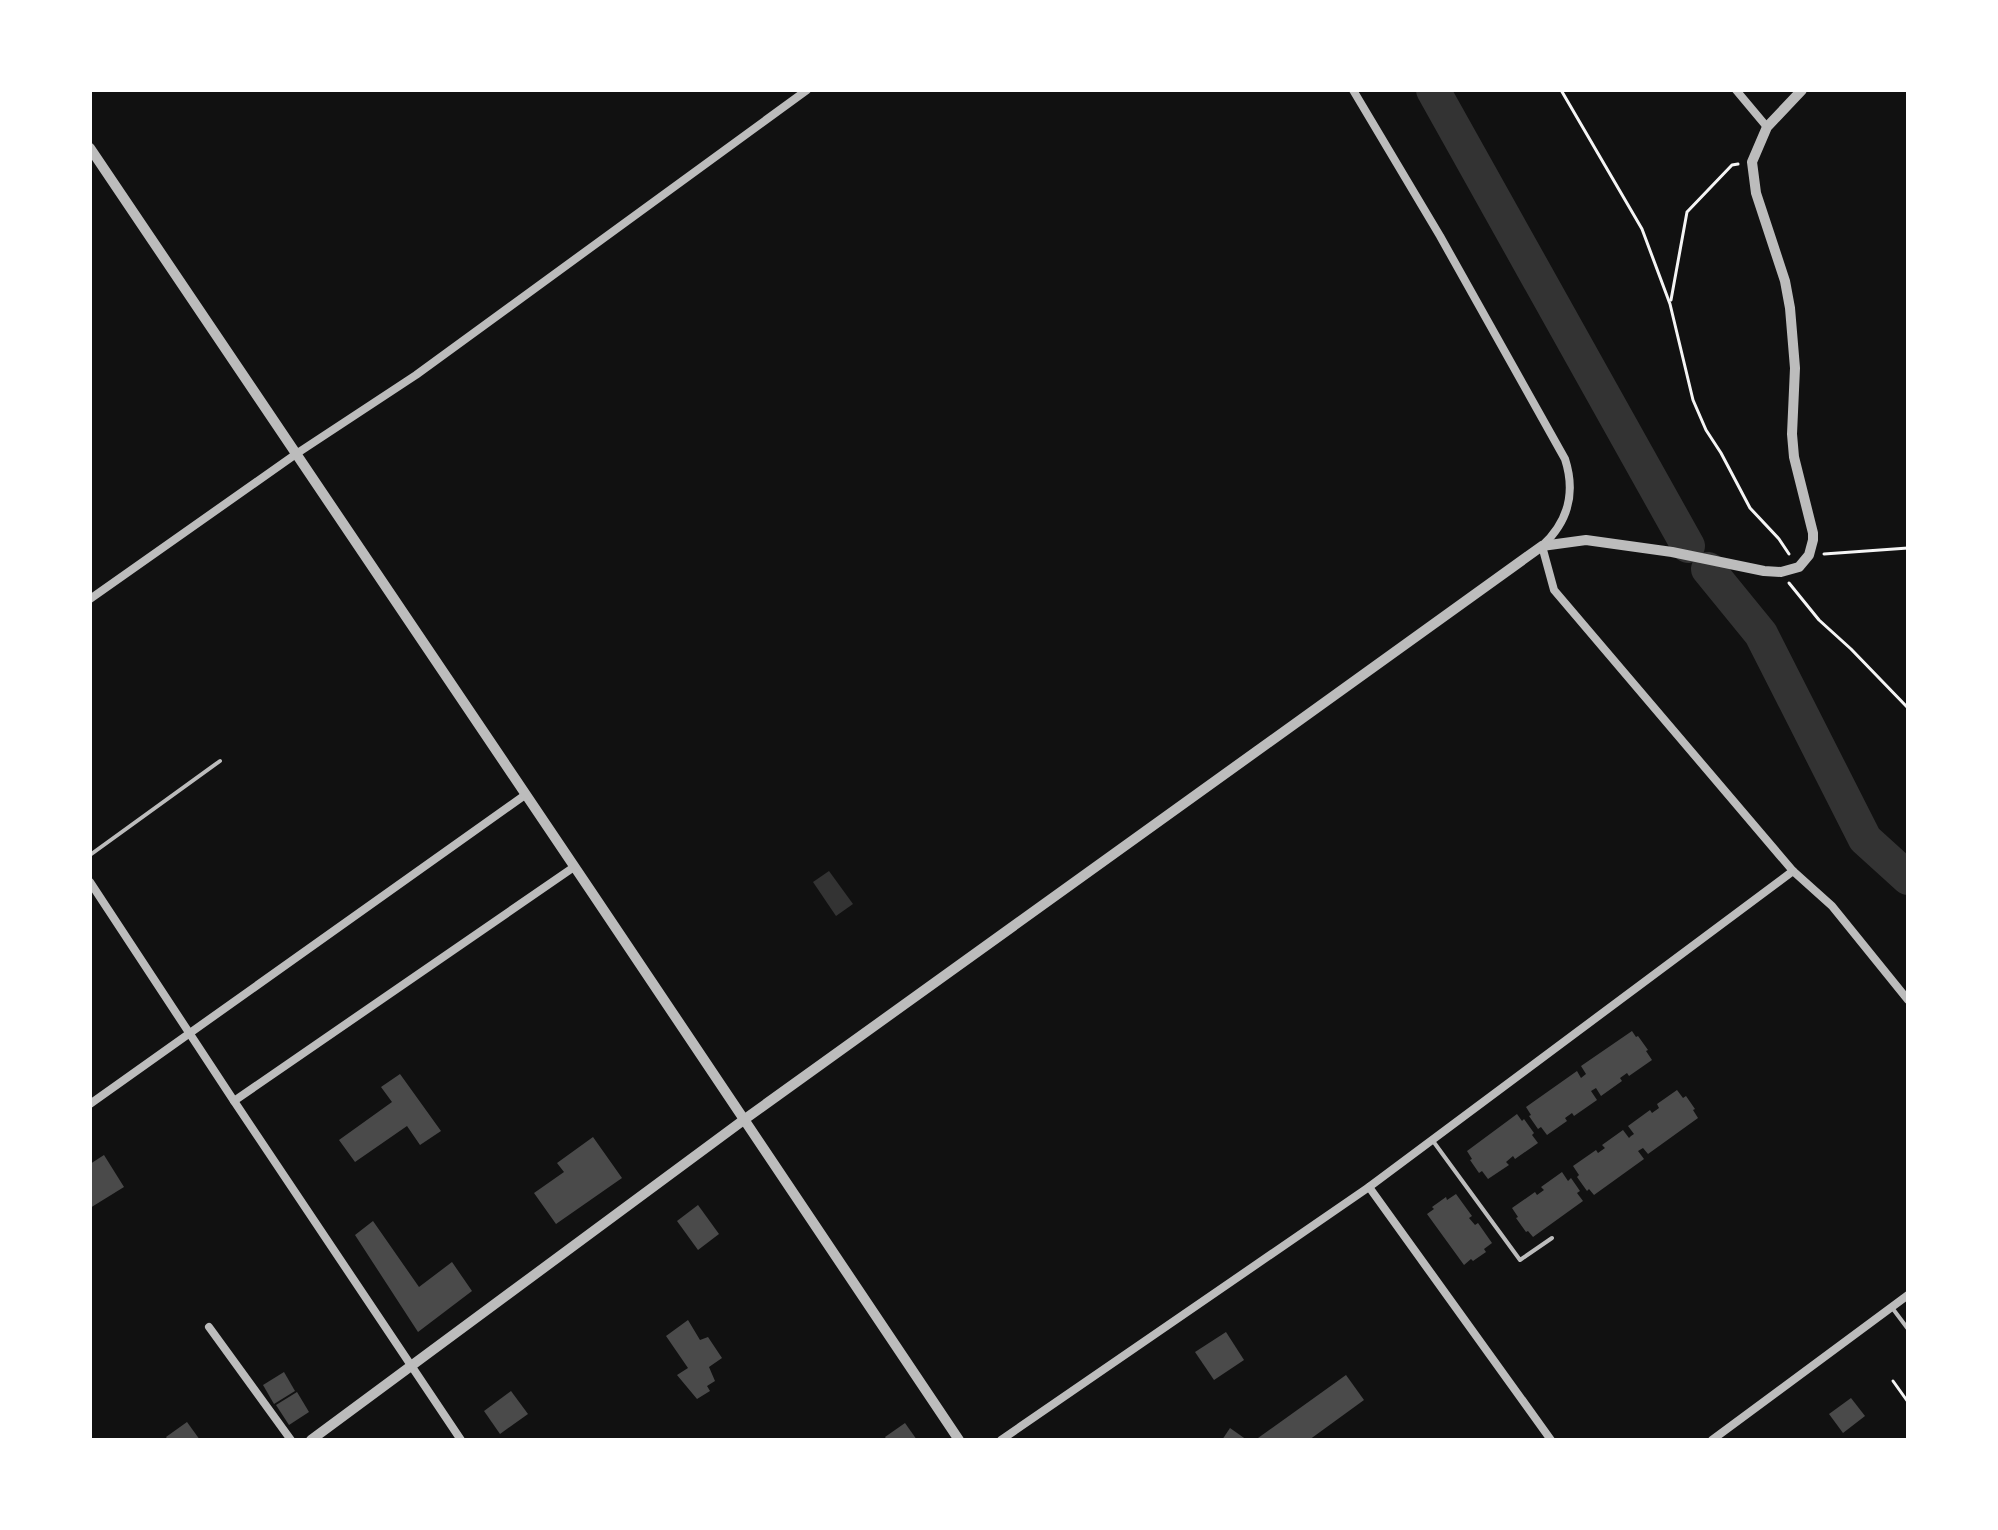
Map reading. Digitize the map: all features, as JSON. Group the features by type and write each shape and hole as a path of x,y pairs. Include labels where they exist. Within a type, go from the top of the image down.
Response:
{"street":[{"path":"90,599 296,454 416,375 807,90"},
{"path":"311,1440 745,1119 1553,536 1566,512 1571,485 1565,459 1440,236 1353,90"},
{"path":"1736,90 1767,127"},
{"path":"1542,546 1586,540 1781,572 1799,567 1809,555 1813,533 1794,457 1792,434 1795,368 1790,308 1785,281 1756,193 1752,162 1767,127 1802,90"},
{"path":"90,148 959,1440"},
{"path":"1542,546 1554,590 1793,871 1832,906 1908,1000"},
{"path":"90,1104 525,795"},
{"path":"234,1101 574,867"},
{"path":"1001,1440 1369,1187 1793,871"},
{"path":"90,882 461,1440"},
{"path":"1369,1187 1551,1440"},
{"path":"1712,1440 1908,1295"},
{"path":"209,1327 291,1440"}],"lane":[{"path":"90,855 220,761"},
{"path":"1432,1139 1520,1260 1552,1238"},
{"path":"1891,1308 1908,1329"}],"path":[{"path":"1561,90 1642,229 1670,304 1693,400 1706,430 1750,508 1779,539 1799,567"},
{"path":"1670,304 1687,212 1732,165 1752,162"},
{"path":"1809,555 1908,548"},
{"path":"1781,572 1819,620 1908,708"},
{"path":"1893,1381 1908,1402"}],"shaded area":[{"path":"829,871 853,904 836,916 813,882"}],"building":[{"path":"1632,1031 1652,1060 1629,1076 1627,1073 1620,1078 1622,1081 1601,1096 1596,1088 1591,1091 1597,1100 1574,1116 1572,1113 1565,1118 1567,1121 1547,1135 1541,1127 1538,1129 1526,1107 1577,1071 1581,1078 1586,1074 1581,1066"},
{"path":"400,1074 441,1131 420,1145 407,1126 355,1162 339,1140 392,1102 381,1087"},
{"path":"1677,1090 1683,1098 1686,1096 1698,1118 1648,1154 1643,1148 1638,1151 1644,1159 1594,1195 1589,1189 1587,1191 1573,1166 1596,1150 1598,1153 1605,1148 1602,1145 1623,1130 1629,1138 1634,1134 1628,1126 1650,1110 1652,1113 1659,1108 1657,1104"},
{"path":"1517,1114 1522,1121 1524,1119 1538,1143 1515,1159 1513,1156 1506,1162 1509,1165 1488,1179 1482,1171 1479,1173 1467,1151"},
{"path":"593,1137 622,1178 556,1224 534,1193 564,1172 557,1163"},
{"path":"104,1155 124,1187 90,1208 90,1164"},
{"path":"1562,1172 1568,1181 1571,1178 1583,1201 1533,1237 1526,1232 1512,1208 1535,1192 1537,1195 1544,1190 1541,1187"},
{"path":"1456,1194 1472,1216 1469,1218 1475,1225 1478,1223 1492,1243 1484,1249 1486,1252 1464,1265 1427,1214 1446,1197 1447,1200"},
{"path":"698,1205 719,1234 698,1250 677,1221"},
{"path":"373,1221 419,1287 452,1262 472,1291 418,1332 355,1235"},
{"path":"688,1320 700,1340 708,1337 722,1358 709,1367 715,1381 707,1386 710,1391 697,1399 677,1375 688,1368 666,1336"},
{"path":"1226,1332 1244,1360 1214,1380 1195,1352"},
{"path":"284,1372 295,1391 274,1404 263,1385"},
{"path":"1346,1375 1364,1400 1309,1440 1258,1438"},
{"path":"511,1391 528,1414 500,1434 484,1411"},
{"path":"297,1392 309,1412 289,1425 276,1405"},
{"path":"1851,1398 1865,1416 1843,1433 1829,1414"},
{"path":"187,1422 200,1440 168,1440 166,1437"},
{"path":"905,1423 917,1440 887,1440 885,1437"},
{"path":"1230,1428 1247,1440 1222,1440"}],"waterway":[{"path":"1433,90 1688,546"},
{"path":"1708,569 1761,634 1865,839 1908,878"}]}
